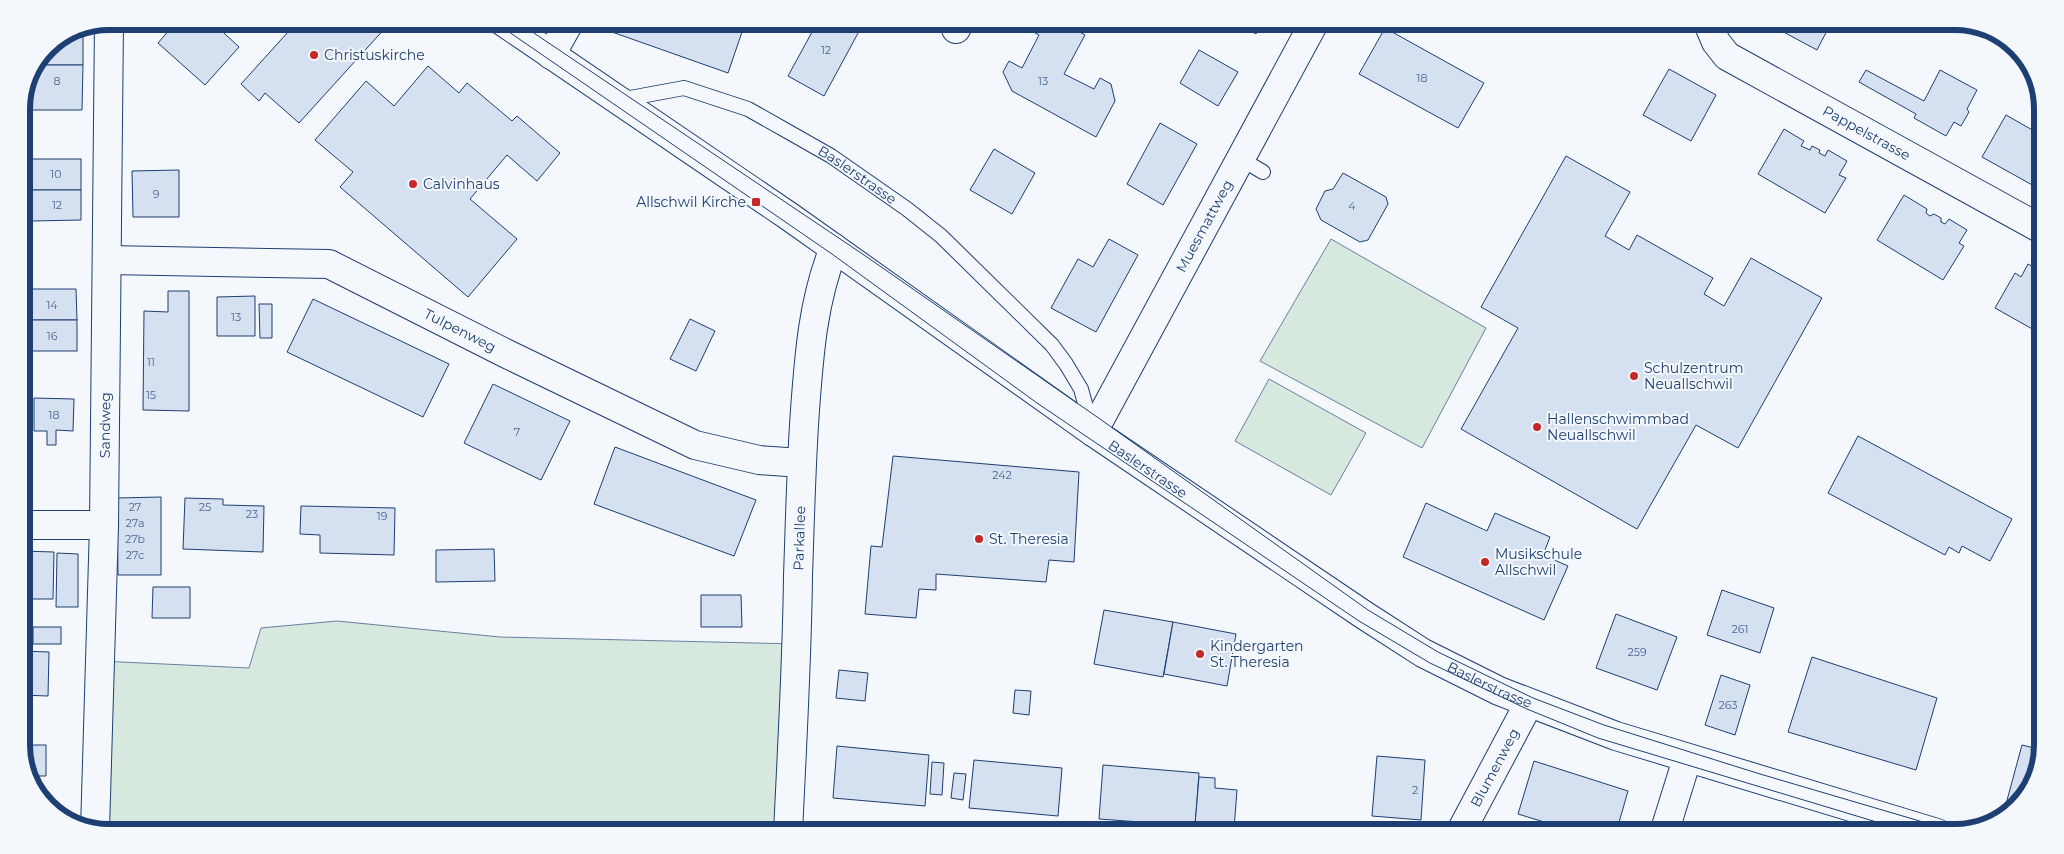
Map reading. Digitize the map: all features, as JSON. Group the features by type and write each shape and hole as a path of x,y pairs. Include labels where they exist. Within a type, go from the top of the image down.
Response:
{"street":[{"name":"Sandweg","path":"96,822 104,525 110,30"},
{"name":"Baslerstrasse","path":"515,30 834,248 1093,432 1416,648 1499,691 1616,736 1907,824"},
{"path":"551,55 565,30"},
{"name":"Muesmattweg","path":"1093,432 1252,165 1311,30"},
{"name":"Pappelstrasse","path":"1711,30 1716,42 1727,56 2034,225"},
{"name":"Parkallee","path":"788,824 797,644 801,463 811,329 834,248"},
{"name":"Tulpenweg","path":"107,260 329,264 507,354 695,445 759,460 801,463"},
{"path":"30,525 104,525"},
{"name":"Blumenweg","path":"1465,824 1529,703"},
{"path":"1667,824 1687,758"}],"lane":[{"name":"Baslerstrasse","path":"615,97 630,98 684,88 748,109 831,156 907,209 941,236 1052,345 1081,390 1093,432"}],"shaded area":[{"path":"1331,239 1486,328 1422,448 1260,361"},
{"path":"1269,379 1366,433 1331,495 1235,441"},
{"path":"337,621 500,637 797,644 788,824 109,824 95,822 100,661 249,668 261,628"}],"building":[{"path":"169,30 221,30 239,47 205,85 158,43"},
{"name":"Christuskirche","path":"290,30 383,30 299,123 265,93 259,101 241,84"},
{"path":"613,30 743,30 728,73 612,32"},
{"path":"813,30 860,30 824,96 788,76"},
{"path":"1030,30 1076,30 1085,35 1064,74 1094,89 1100,78 1111,84 1115,101 1096,137 1012,91 1003,72 1009,61 1022,68 1039,35"},
{"path":"1249,30 1258,30 1256,34"},
{"path":"1384,30 1389,30 1484,83 1458,128 1359,74"},
{"path":"1780,30 1827,30 1817,50"},
{"path":"83,35 83,65 43,65 65,43"},
{"path":"1199,50 1238,72 1218,106 1180,83"},
{"path":"43,65 83,65 82,110 30,110 33,89"},
{"name":"Calvinhaus","path":"428,66 459,93 467,83 512,121 517,116 560,153 537,181 507,155 470,199 517,239 468,297 340,187 353,172 315,140 366,81 394,106"},
{"path":"1669,69 1716,95 1691,141 1643,115"},
{"path":"1866,70 1924,101 1940,70 1977,90 1967,109 1969,112 1961,126 1954,122 1946,136 1914,118 1916,114 1859,82"},
{"path":"2006,115 2034,131 2034,186 1982,157"},
{"path":"1160,123 1197,144 1163,205 1127,184"},
{"path":"1784,129 1804,141 1801,146 1810,150 1812,146 1820,150 1819,153 1825,156 1828,150 1847,161 1839,175 1846,178 1825,213 1758,174"},
{"path":"994,149 1035,173 1012,214 970,190"},
{"name":"Schulzentrum Neuallschwil","path":"1566,156 1630,192 1605,236 1629,250 1637,235 1713,278 1704,294 1724,306 1751,258 1822,298 1738,448 1696,425 1637,529 1461,429 1518,328 1481,307"},
{"path":"32,159 81,159 81,190 32,190"},
{"path":"179,170 179,217 133,217 132,171"},
{"path":"1343,173 1386,197 1388,204 1368,240 1360,242 1321,220 1316,209 1325,191 1333,189"},
{"path":"32,190 81,190 81,220 32,221"},
{"path":"1904,195 1927,209 1926,213 1930,216 1934,214 1941,218 1941,222 1945,224 1949,219 1967,230 1959,243 1964,246 1943,280 1877,240"},
{"path":"1109,239 1138,255 1096,332 1051,308 1078,259 1093,267"},
{"path":"2028,264 2034,267 2034,330 1995,308 2015,273 2021,277"},
{"path":"30,289 76,289 77,320 30,320"},
{"path":"168,291 189,291 189,411 143,410 144,311 168,312"},
{"path":"255,296 255,336 217,336 217,297"},
{"path":"313,299 449,364 423,417 287,352"},
{"path":"259,304 272,304 272,338 260,338"},
{"path":"690,319 715,331 696,371 670,359"},
{"path":"30,320 77,320 77,351 30,351"},
{"path":"493,384 570,421 541,480 464,443"},
{"path":"34,398 74,399 73,431 56,430 56,445 47,445 47,431 34,431"},
{"path":"1858,436 2012,519 1990,561 1962,546 1959,553 1949,547 1945,555 1828,493"},
{"path":"615,447 756,500 734,556 594,504"},
{"name":"St. Theresia","path":"893,456 1079,472 1074,562 1049,560 1046,582 936,574 936,590 919,589 916,618 865,614 871,546 882,547"},
{"path":"161,497 161,575 118,575 117,498"},
{"path":"185,498 223,499 223,505 264,506 263,552 183,549"},
{"name":"Musikschule Allschwil","path":"1426,503 1487,531 1495,513 1550,537 1543,555 1568,566 1544,620 1403,557"},
{"path":"301,506 395,508 394,555 320,553 320,535 300,534"},
{"path":"494,549 495,581 436,582 436,550"},
{"path":"30,551 54,552 53,599 30,599"},
{"path":"57,553 78,554 78,607 56,607"},
{"path":"153,587 190,587 190,618 152,618"},
{"path":"1722,590 1774,608 1760,653 1707,635"},
{"path":"701,595 741,595 742,627 701,627"},
{"path":"1104,610 1173,622 1163,677 1094,664"},
{"path":"1616,614 1677,637 1657,690 1596,668"},
{"name":"Kindergarten St. Theresia","path":"1173,622 1236,634 1227,686 1164,674"},
{"path":"33,627 61,627 61,644 33,644"},
{"path":"30,651 49,652 48,696 30,695"},
{"path":"1812,657 1937,698 1916,770 1788,732"},
{"path":"839,670 868,673 865,701 836,698"},
{"path":"1721,675 1750,685 1735,735 1705,725"},
{"path":"1015,690 1031,691 1029,715 1013,713"},
{"path":"30,745 46,745 46,776 36,776"},
{"path":"2022,745 2034,748 2028,775 2018,793 2006,804"},
{"path":"837,746 929,755 925,806 833,798"},
{"path":"1377,756 1425,760 1421,820 1372,816"},
{"path":"974,760 1062,768 1058,816 969,808"},
{"path":"1534,761 1628,791 1619,824 1551,824 1518,814"},
{"path":"932,762 944,763 942,795 930,794"},
{"path":"1103,765 1199,773 1195,824 1099,819"},
{"path":"954,773 966,774 963,800 951,798"},
{"path":"1199,777 1215,778 1215,788 1237,790 1234,824 1195,824"}],"tram line":[{"path":"506,30 832,254 1037,403 1359,621 1430,663 1527,709 1598,738 1883,824"},
{"path":"529,30 864,255 1100,419 1368,610 1438,652 1533,698 1604,725 1760,774 1930,824"}],"place":[{"name":"Christuskirche","path":"314,55"},
{"name":"Calvinhaus","path":"413,184"},
{"name":"Allschwil Kirche","path":"756,202"},
{"name":"Schulzentrum Neuallschwil","path":"1634,376"},
{"name":"Hallenschwimmbad Neuallschwil","path":"1537,427"},
{"name":"St. Theresia","path":"979,539"},
{"name":"Musikschule Allschwil","path":"1485,562"},
{"name":"Kindergarten St. Theresia","path":"1200,654"}]}
